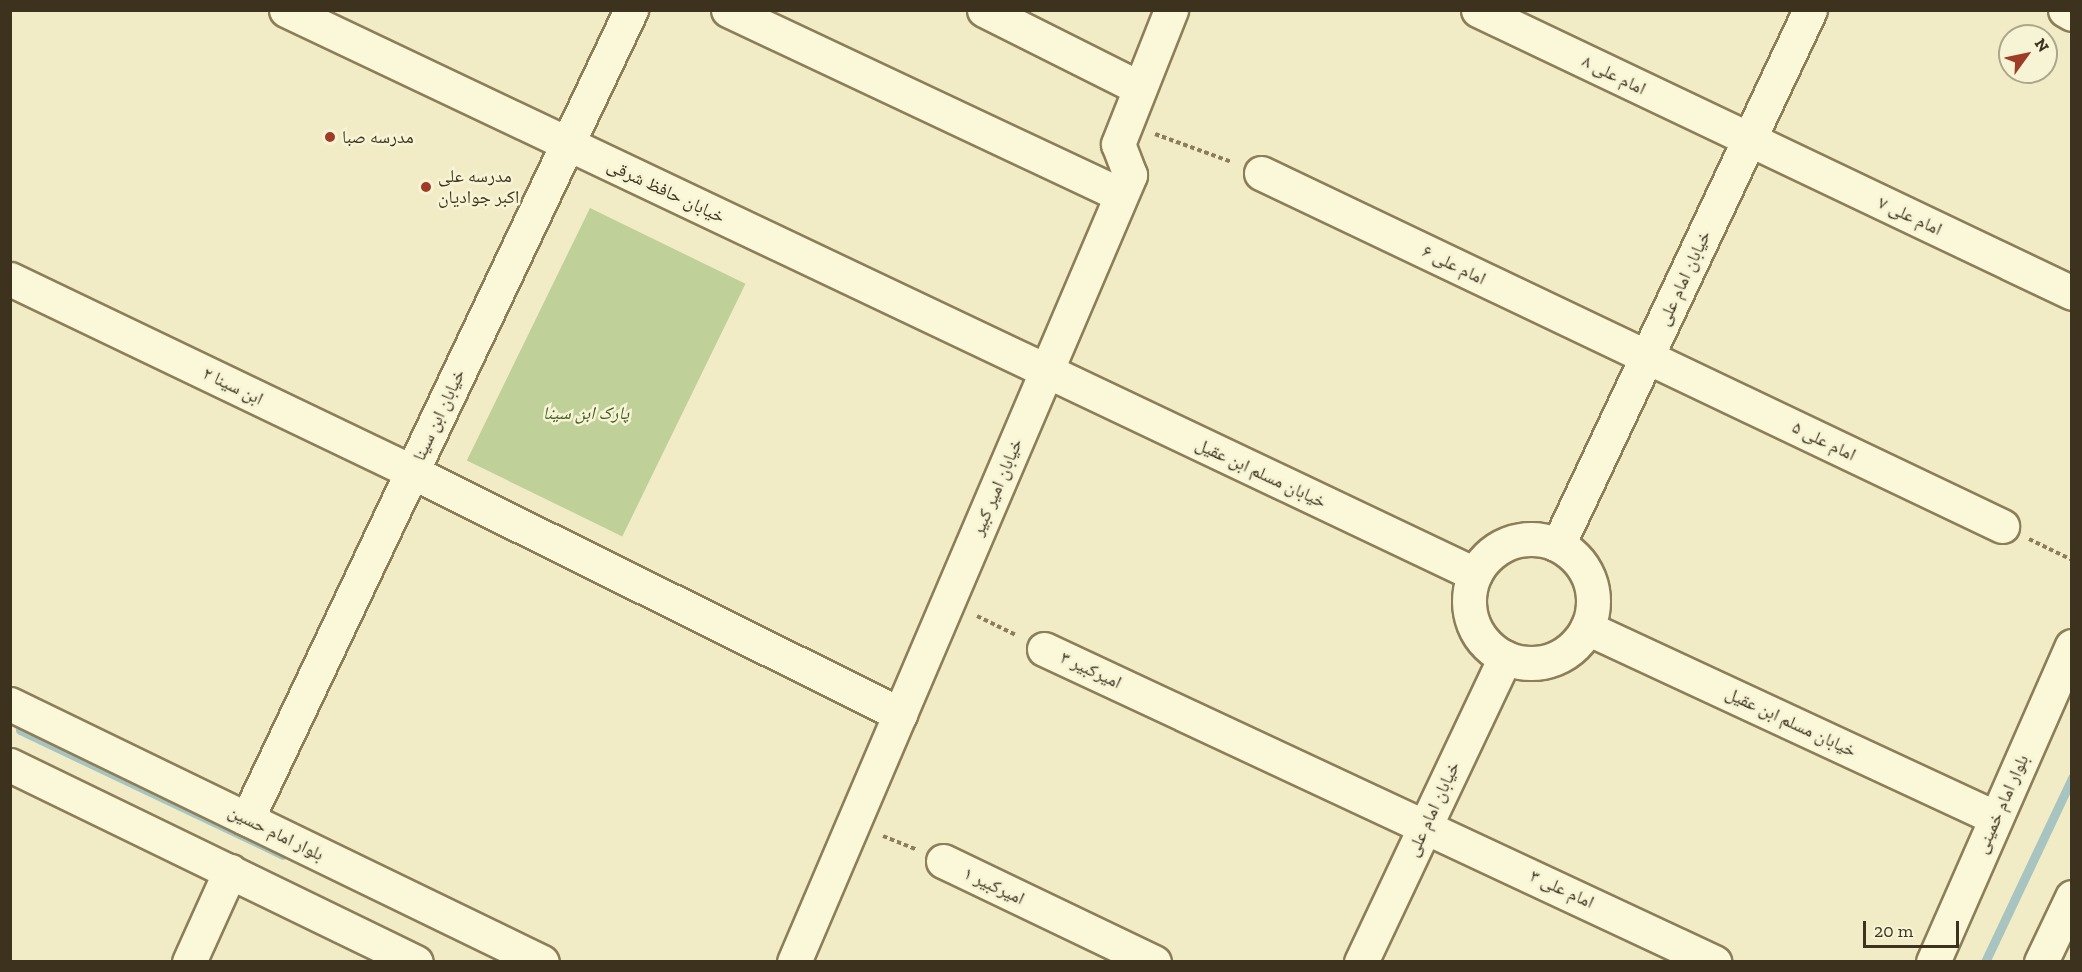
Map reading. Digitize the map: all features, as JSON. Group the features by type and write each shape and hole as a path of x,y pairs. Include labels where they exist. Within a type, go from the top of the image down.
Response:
{"street":[{"name":"خیابان حافظ شرقی","path":"286,10 1046,371"},
{"name":"خیابان ابن سینا","path":"247,819 631,10"},
{"path":"728,10 1121,195"},
{"path":"984,10 1140,88"},
{"name":"خیابان امیر کبیر","path":"794,962 1130,175 1118,144 1171,10"},
{"name":"امام علی ۸","path":"1478,10 1749,140"},
{"name":"خیابان امام علی","path":"1558,545 1810,10"},
{"path":"2065,10 2072,14"},
{"name":"امام علی ۷","path":"1749,140 2072,293"},
{"name":"امام علی ۶","path":"1261,173 1647,357"},
{"name":"ابن سینا ۲","path":"10,279 412,472 900,714"},
{"name":"امام علی ۵","path":"1647,357 2002,526"},
{"name":"خیابان مسلم ابن عقیل","path":"1046,371 1475,574"},
{"path":"1534,539 1558,545 1582,566 1590,580 1593,596 1587,628 1572,647 1552,660 1520,662 1504,657 1491,648 1473,622 1469,606 1475,574 1490,555 1510,542 1534,539"},
{"name":"خیابان مسلم ابن عقیل","path":"1587,628 1995,817"},
{"name":"بلوار امام خمینی","path":"1933,962 2072,646"},
{"name":"امیرکبیر ۳","path":"1044,649 1426,824"},
{"name":"خیابان امام علی","path":"1361,962 1504,657"},
{"name":"بلوار امام حسین","path":"10,704 542,962"},
{"path":"10,765 416,962"},
{"name":"امام علی ۳","path":"1426,824 1706,958"},
{"name":"امیرکبیر ۱","path":"943,861 1144,956"},
{"path":"189,962 230,871"},
{"path":"2041,962 2072,897"}],"path":[{"path":"1126,123 1261,173"},
{"path":"2002,526 2072,560"},
{"name":"امیرکبیر ۳","path":"948,602 1044,649"},
{"name":"امیرکبیر ۱","path":"853,824 943,861"}],"green space":[{"name":"پارک ابن سینا","path":"590,208 745,284 622,536 467,461"}],"waterway":[{"path":"20,730 283,855"},
{"path":"1985,962 2072,778"}],"place":[{"name":"مدرسه صبا","path":"330,137"},
{"name":"مدرسه علی اکبر جوادیان","path":"426,187"}]}
